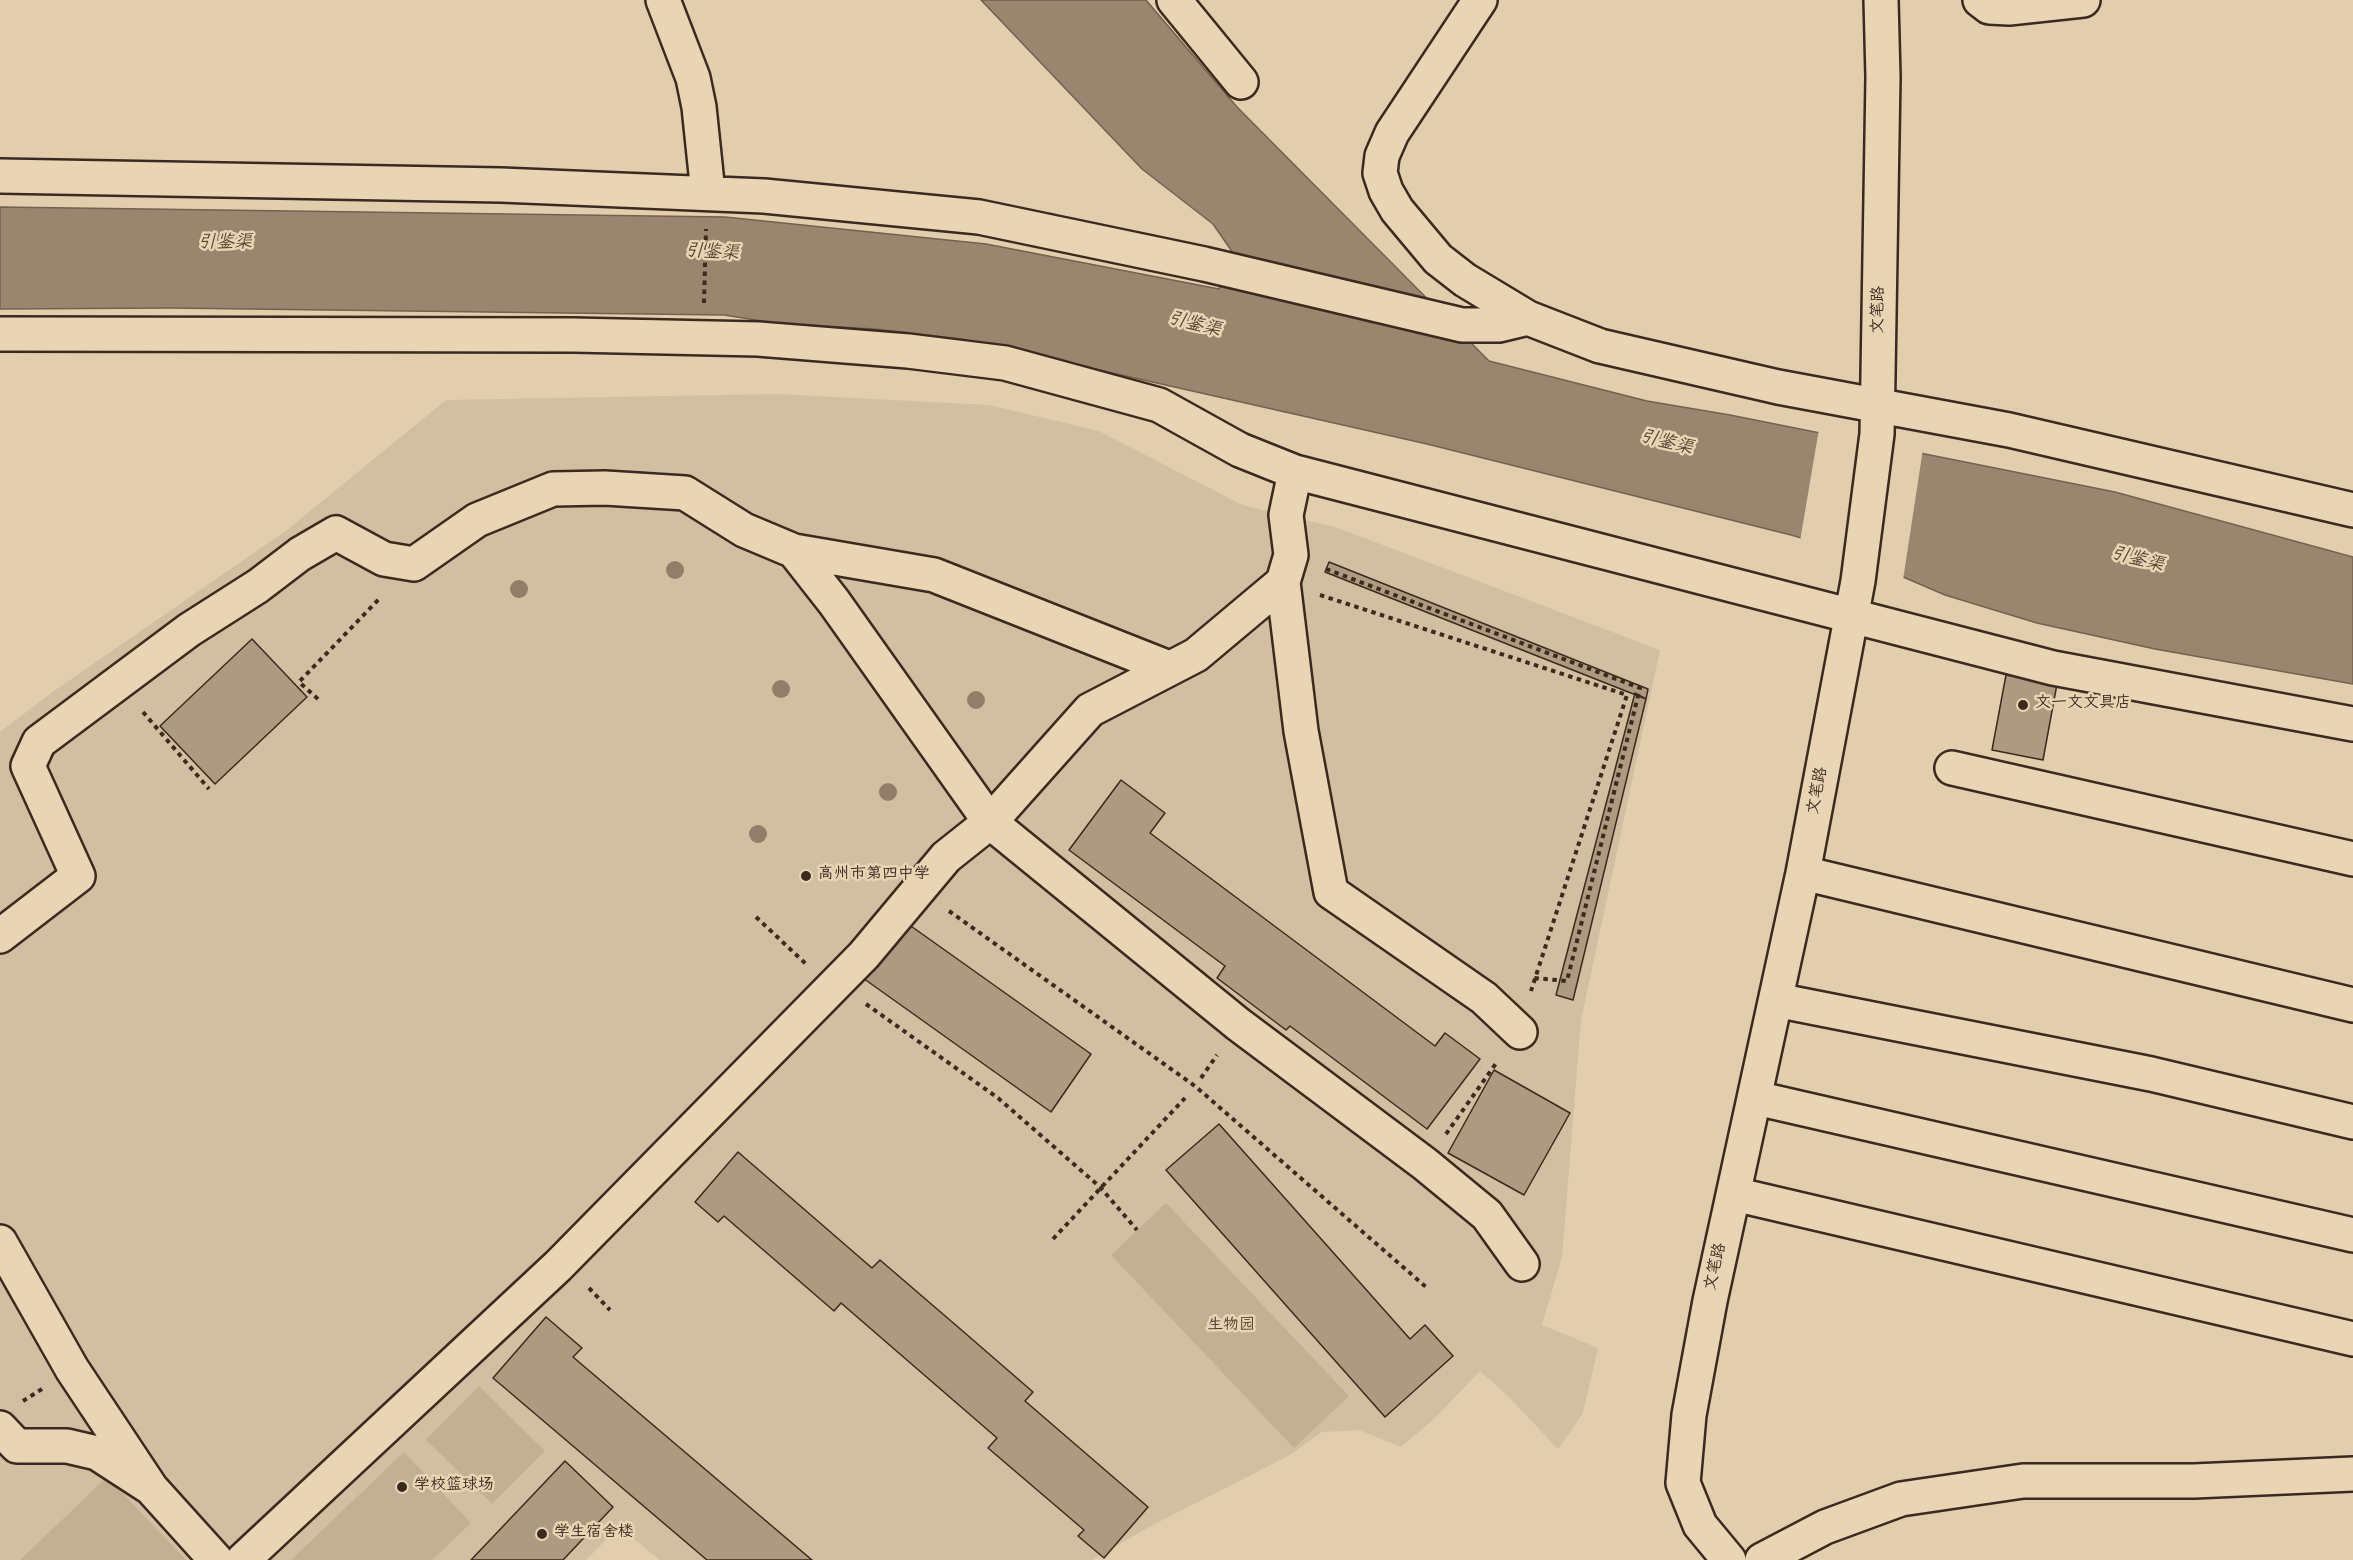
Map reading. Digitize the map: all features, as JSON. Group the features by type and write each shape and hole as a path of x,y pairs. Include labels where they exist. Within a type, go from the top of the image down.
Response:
{"street":[{"path":"663,0 693,78 699,107 707,208"},
{"path":"1174,0 1241,82"},
{"path":"1480,0 1392,133 1382,156 1380,174 1386,191 1397,210 1438,259 1465,279 1528,318 1600,346 1778,387 1877,421 2009,430 2353,510"},
{"name":"文笔路","path":"1729,1560 1700,1525 1683,1483 1689,1415 1707,1312 1756,1098 1803,873 1858,581 1877,421 1883,77 1881,0"},
{"path":"1980,0 1989,7 2009,8 2083,0"},
{"path":"0,176 501,185 707,208 764,196 979,217 1204,264 1462,325 1499,325 1528,318"},
{"path":"0,334 573,335 758,339 908,351 1005,363 1159,405 1240,450 1295,472 2053,668 2353,724"},
{"path":"1295,472 1286,515 1286,570 1301,732 1331,892 1484,998 1520,1032"},
{"path":"0,936 78,876 28,766 39,742 118,681 258,586 300,554 336,533 384,559 414,564 477,520 553,489 605,488 685,493 744,530 794,551 934,575 1169,668"},
{"path":"794,551 840,611 990,822 1238,1024 1425,1164 1487,1215 1522,1263"},
{"path":"243,1560 558,1266 864,955 946,857 990,822 1090,710 1196,655 1286,570"},
{"path":"1952,768 2353,858"},
{"path":"1803,873 2353,1005"},
{"path":"1776,1000 2151,1074 2353,1122"},
{"path":"1756,1098 2353,1235"},
{"path":"1734,1194 2353,1339"},
{"path":"0,1242 72,1369 151,1488 216,1560"},
{"path":"9,1416 17,1446 67,1446 97,1453 151,1488"},
{"path":"1762,1560 1825,1527 1912,1497 2023,1481 2194,1481 2353,1474"}],"path":[{"path":"704,305 707,208"},
{"path":"318,699 299,682 414,564"},
{"path":"1286,570 1338,572 1640,688 1567,981 1534,978"},
{"path":"1286,570 1627,695 1534,978 1520,1032"},
{"path":"118,681 209,789"},
{"path":"944,908 1195,1086 1426,1287"},
{"path":"756,917 832,988 872,1007 998,1098 1100,1187 1137,1230"},
{"path":"1425,1164 1494,1064"},
{"path":"1053,1239 1185,1098"},
{"path":"583,1280 610,1310"},
{"path":"9,1416 72,1369"}],"shaded area":[{"name":"高州市第四中学","path":"777,394 989,405 1099,431 1242,505 1338,528 1660,650 1581,1020 1562,1257 1542,1325 1598,1348 1583,1413 1558,1449 1507,1395 1480,1371 1434,1419 1401,1447 1359,1430 1322,1432 1288,1456 1149,1527 1092,1560 660,1560 619,1527 586,1560 0,1560 0,732 54,691 287,530 446,400"}],"green space":[{"name":"生物园","path":"1166,1203 1349,1396 1294,1448 1111,1255"},
{"path":"479,1386 545,1451 492,1504 426,1440"},
{"name":"学校篮球场","path":"404,1452 471,1523 432,1560 291,1560"},
{"path":"107,1477 186,1560 20,1560"}],"water":[{"name":"引鉴渠","path":"981,0 1146,0 1237,107 1489,361 1647,401 1730,415 2115,492 2353,557 2353,684 2155,649 2037,623 1945,595 1836,548 1791,535 1427,444 962,339 875,329 781,324 724,315 169,308 0,309 0,207 725,217 986,244 1219,289 1231,250 1213,224 1142,169"}],"pier":[{"path":"1819,429 1923,449 1903,580 1835,551 1800,541"}],"building":[{"path":"1329,562 1648,689 1646,699 1325,572"},
{"path":"252,639 307,697 215,784 160,726"},
{"path":"2006,675 2057,684 2043,760 1992,750"},
{"path":"1635,693 1646,699 1573,1000 1556,995"},
{"path":"1121,780 1165,813 1150,833 1435,1046 1445,1033 1480,1059 1427,1129 1290,1026 1286,1030 1217,978 1225,966 1069,850"},
{"path":"887,909 1091,1054 1051,1112 846,966"},
{"path":"1494,1070 1570,1113 1524,1195 1448,1153"},
{"path":"1219,1124 1410,1339 1425,1325 1453,1356 1385,1417 1166,1170"},
{"path":"738,1152 872,1268 880,1260 958,1327 1033,1392 1025,1401 1148,1507 1104,1558 1078,1536 1084,1530 988,1448 997,1438 841,1303 834,1311 724,1216 718,1222 695,1202"},
{"path":"546,1317 582,1348 573,1357 812,1560 707,1560 493,1378"},
{"name":"学生宿舍楼","path":"565,1461 613,1507 563,1560 471,1560"}],"place":[{"name":"文一文文具店","path":"2023,705"},
{"name":"高州市第四中学","path":"806,876"},
{"name":"学校篮球场","path":"402,1487"},
{"name":"学生宿舍楼","path":"542,1534"}]}
